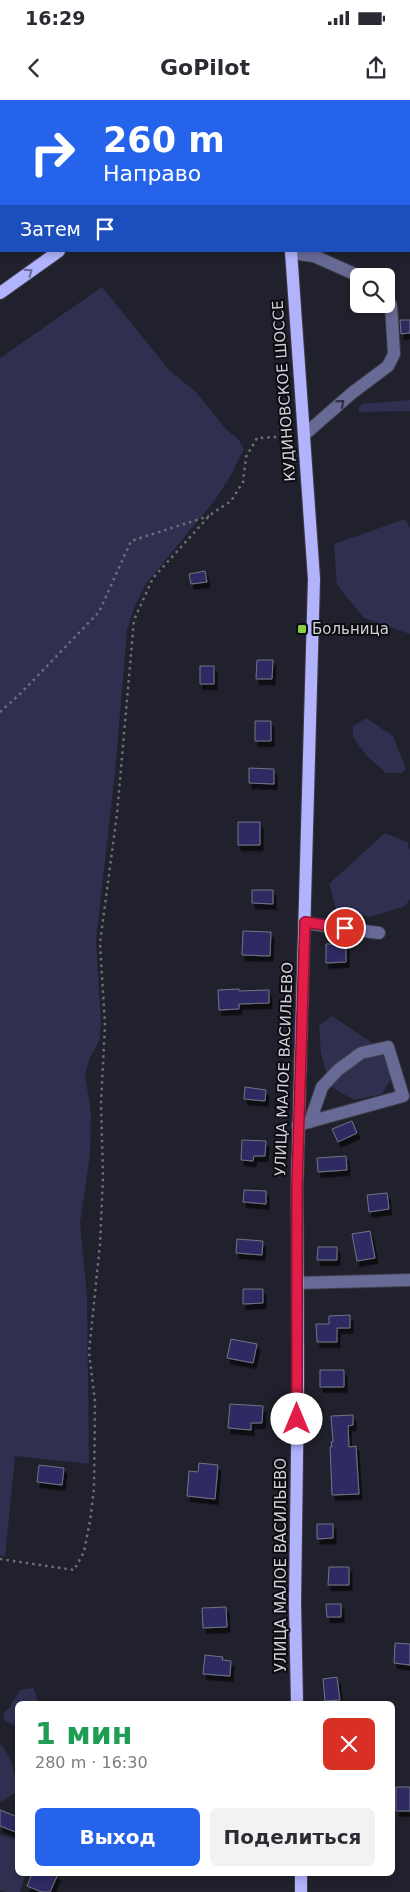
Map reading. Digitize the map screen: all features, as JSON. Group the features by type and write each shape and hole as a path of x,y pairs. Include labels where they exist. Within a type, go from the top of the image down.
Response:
{"main road":[{"path":"0,293 58,252"},
{"name":"КУДИНОВСКОЕ ШОССЕ","path":"291,252 310,526"},
{"name":"УЛИЦА МАЛОЕ ВАСИЛЬЕВО","path":"298,1701 295,1603 297,1283 304,1123 305,922 314,578 310,526"},
{"path":"301,1876 301,1892"}],"lane":[{"path":"291,252 314,256 350,272"},
{"path":"304,435 388,366 394,354 391,313"},
{"path":"305,922 379,933"},
{"path":"388,1046 403,1096 304,1123 322,1087 338,1070 361,1053 388,1046"},
{"path":"297,1283 410,1280"}],"path":[{"path":"0,1559 74,1570 84,1552 89,1529 94,1489 95,1460 95,1402 90,1352 100,1244 103,1177 101,1103 105,1025 100,943 117,814 134,620 153,578 210,515 231,501 243,482 246,458 258,438 304,435"},
{"path":"0,712 20,694 99,612 131,541 210,515"}],"shaded area":[{"path":"102,287 170,371 196,392 226,429 239,440 244,449 230,477 215,500 145,585 134,608 127,630 115,773 96,940 101,1024 99,1041 90,1057 85,1074 91,1114 90,1154 80,1223 87,1297 89,1464 15,1456 5,1557 0,1555 0,358"},
{"path":"410,400 410,411 359,412 362,404"},
{"path":"405,519 410,528 410,634 364,618 337,585 334,544"},
{"path":"366,718 393,736 406,769 401,773 386,773 366,755 353,737 353,726"},
{"path":"385,833 407,842 410,850 410,899 405,906 370,917 336,909 329,884"},
{"path":"332,1016 384,1051 393,1076 382,1094 354,1100 330,1086 321,1053 319,1026"},
{"path":"34,1688 37,1701 15,1701 15,1726 5,1721 3,1714 20,1690"},
{"path":"0,1744 11,1761 15,1793 0,1802"},
{"path":"0,1834 15,1839 15,1876 25,1876 20,1892 0,1890"}],"building":[{"path":"400,320 410,320 410,333 401,334"},
{"path":"205,571 207,582 191,584 189,574"},
{"path":"257,660 273,660 272,679 256,679"},
{"path":"200,666 214,666 214,684 200,684"},
{"path":"255,721 271,721 271,741 255,741"},
{"path":"249,768 274,769 274,784 249,783"},
{"path":"238,822 260,822 260,845 238,845"},
{"path":"252,890 273,890 273,904 252,903"},
{"path":"243,931 271,932 270,956 242,955"},
{"path":"326,944 346,944 346,962 326,963"},
{"path":"239,989 239,991 269,990 269,1003 239,1004 239,1009 219,1010 218,990"},
{"path":"245,1087 266,1090 265,1101 244,1099"},
{"path":"352,1121 357,1133 338,1142 332,1129"},
{"path":"242,1140 266,1141 265,1156 254,1156 253,1161 241,1160"},
{"path":"346,1156 347,1170 318,1172 317,1158"},
{"path":"244,1190 266,1191 266,1204 243,1202"},
{"path":"387,1193 389,1209 369,1212 367,1195"},
{"path":"370,1231 375,1258 357,1261 352,1234"},
{"path":"237,1239 263,1241 262,1255 236,1253"},
{"path":"318,1247 337,1247 337,1260 317,1260"},
{"path":"243,1289 263,1289 263,1303 243,1304"},
{"path":"350,1315 350,1328 337,1328 337,1342 317,1342 316,1324 329,1324 329,1316"},
{"path":"231,1339 257,1344 253,1363 227,1358"},
{"path":"320,1370 344,1370 344,1387 320,1387"},
{"path":"230,1404 263,1406 262,1423 251,1423 251,1430 228,1428"},
{"path":"353,1415 353,1425 348,1426 349,1447 356,1446 359,1494 332,1495 330,1447 332,1447 331,1442 333,1442 331,1416"},
{"path":"199,1463 218,1465 215,1499 187,1496 189,1471 198,1472"},
{"path":"39,1465 64,1468 62,1485 37,1482"},
{"path":"317,1524 333,1524 333,1538 317,1539"},
{"path":"329,1567 349,1567 349,1585 328,1585"},
{"path":"326,1604 341,1604 341,1617 327,1617"},
{"path":"226,1607 227,1627 203,1628 202,1608"},
{"path":"395,1643 410,1644 410,1665 394,1663"},
{"path":"205,1655 223,1657 222,1660 231,1661 230,1676 203,1674"},
{"path":"337,1677 340,1700 325,1701 323,1679"},
{"path":"396,1787 410,1787 410,1811 396,1811"},
{"path":"0,1810 15,1816 15,1832 0,1826"},
{"path":"31,1876 57,1876 50,1892 42,1892 27,1886"}],"place":[{"name":"Больница","path":"302,629"}],"route":[{"path":"297,1419 297,1185 305,922 345,928"}]}
